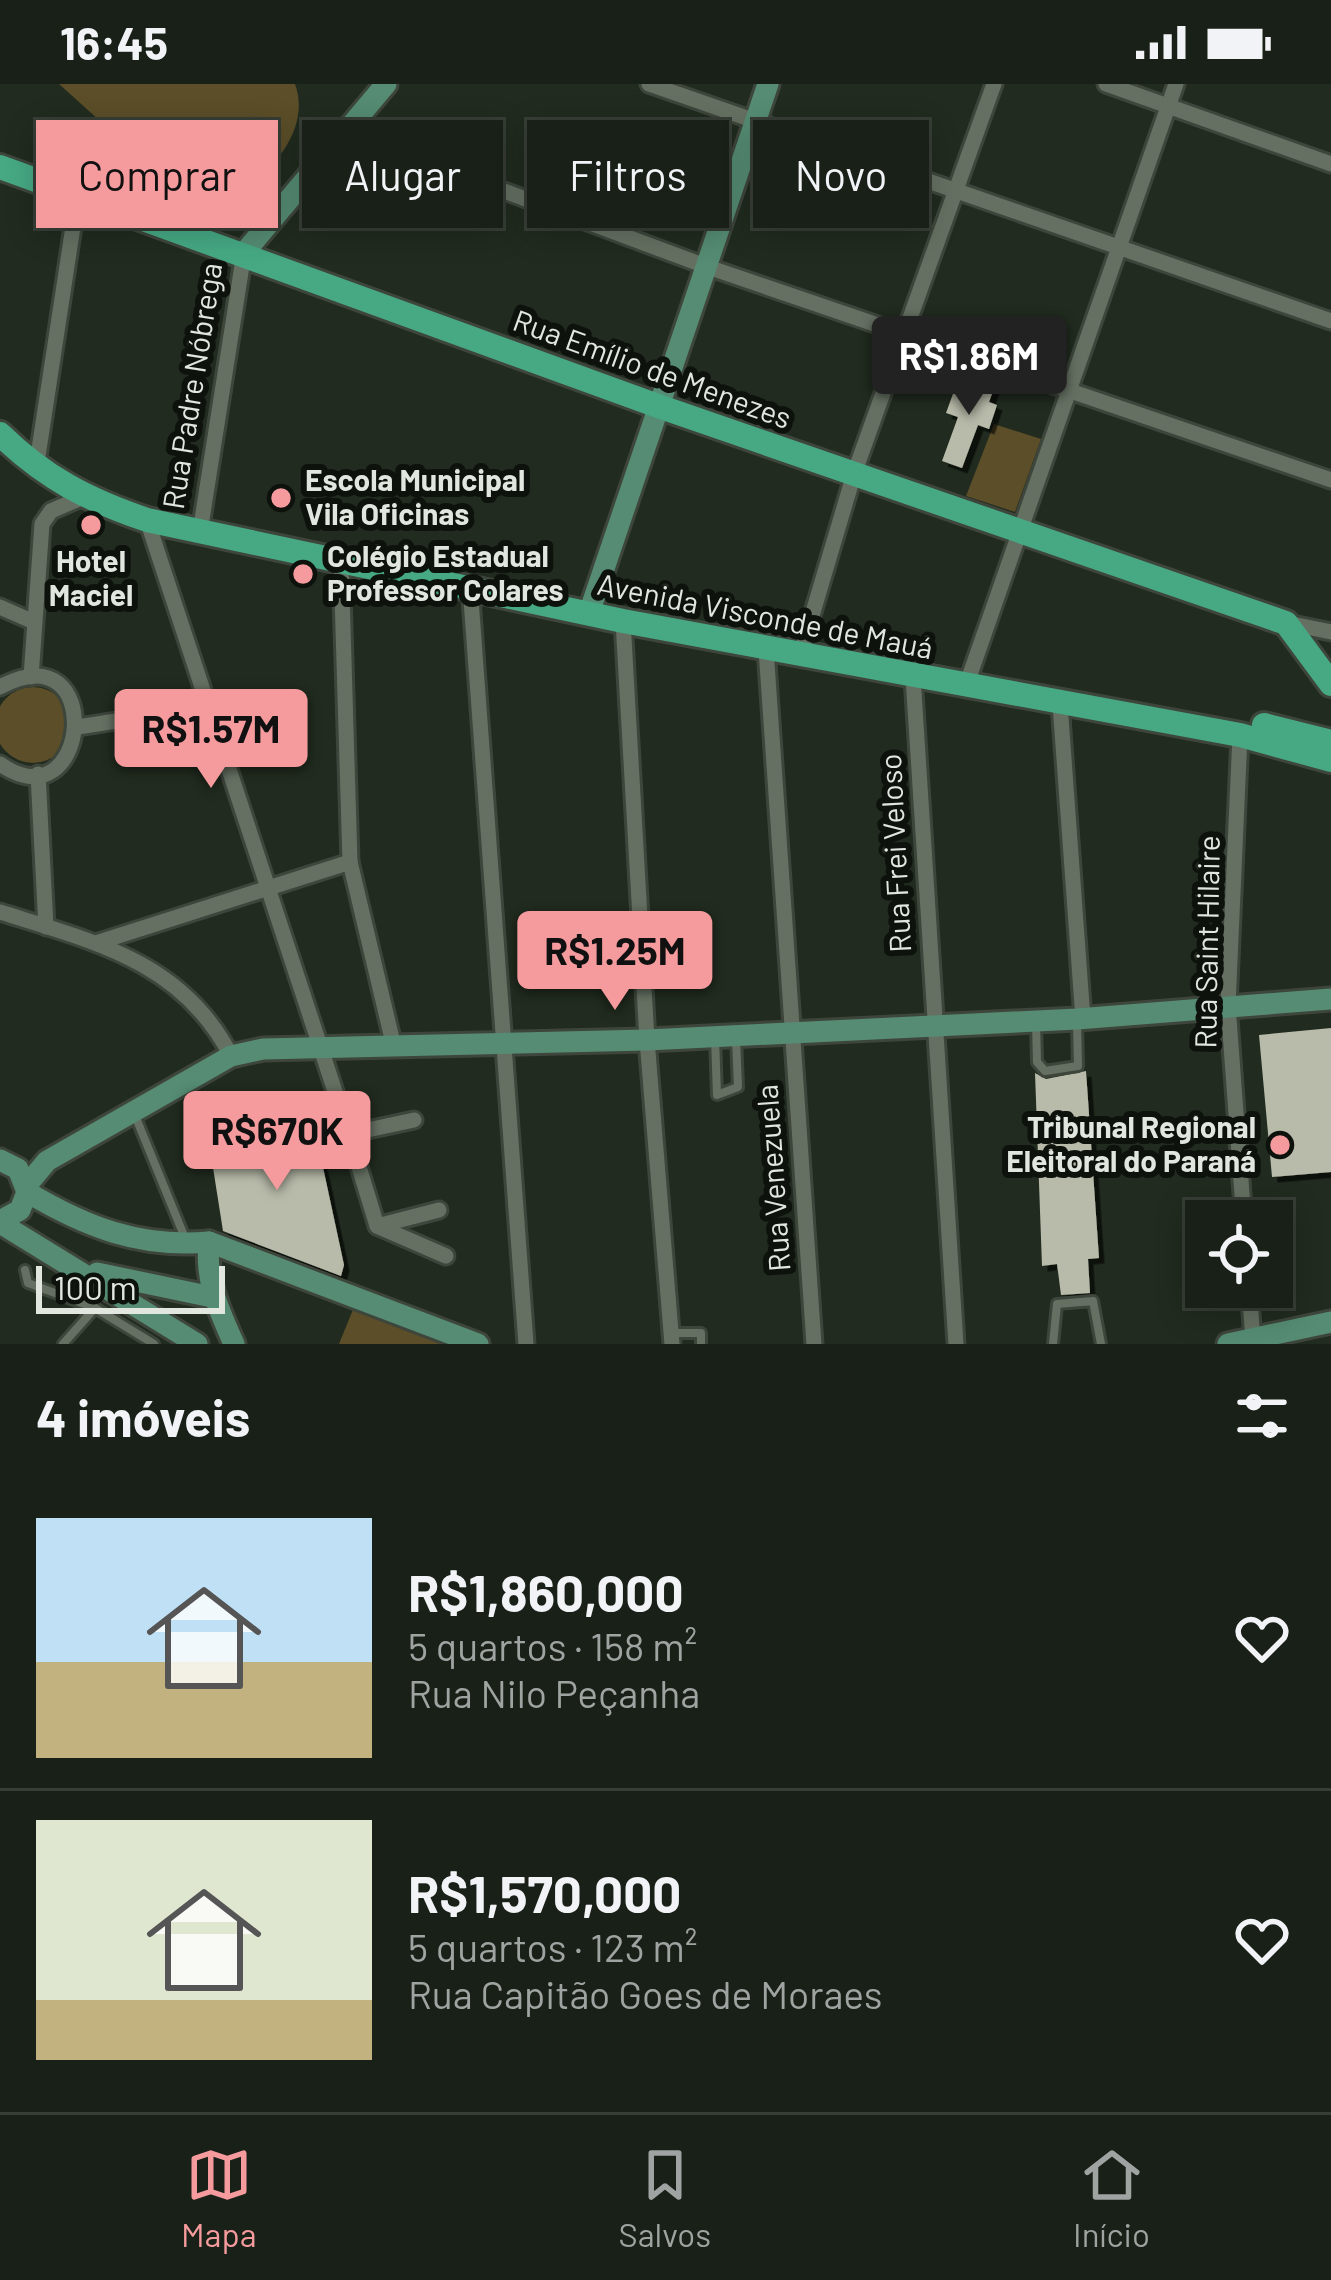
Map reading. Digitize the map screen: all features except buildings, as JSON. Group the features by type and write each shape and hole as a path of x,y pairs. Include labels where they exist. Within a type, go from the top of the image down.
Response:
{"main road":[{"name":"Rua Emílio de Menezes","path":"0,167 36,179"},
{"name":"Rua Emílio de Menezes","path":"174,228 658,406 1286,623"},
{"name":"Avenida Visconde de Mauá","path":"0,434 36,469 81,497 147,520 800,656 1240,735 1331,760"},
{"path":"1286,623 1331,684"},
{"path":"1240,735 1264,725 1331,742"}],"street":[{"name":"Rua Padre Nóbrega","path":"356,120 386,84"},
{"path":"649,84 756,120 768,84"},
{"path":"800,656 854,474 994,84"},
{"path":"1106,84 1331,164"},
{"path":"966,686 1176,84"},
{"path":"589,613 753,129"},
{"path":"929,180 1118,251 1331,321"},
{"name":"Rua Padre Nóbrega","path":"200,532 244,253 302,184"},
{"path":"503,191 708,267 1331,480"},
{"path":"36,469 73,228"},
{"path":"31,676 42,524 51,511 81,497"},
{"path":"147,520 212,706 376,1226"},
{"path":"341,562 350,862 394,1047"},
{"path":"470,586 526,1344"},
{"path":"0,607 34,622"},
{"path":"623,621 647,1040 672,1339"},
{"name":"Rua Emílio de Menezes","path":"1286,623 1331,632"},
{"name":"Rua Venezuela","path":"766,649 814,1344"},
{"path":"0,687 31,676 46,680 70,698 78,727 67,757 38,773 22,774 0,764"},
{"name":"Rua Frei Veloso","path":"913,677 956,1344"},
{"path":"1060,704 1080,1019"},
{"path":"78,727 212,706"},
{"name":"Rua Saint Hilaire","path":"1240,735 1228,1005 1242,1200"},
{"path":"38,773 46,927"},
{"path":"96,943 350,862"},
{"path":"0,913 96,943 182,988 211,1016 231,1056"},
{"path":"197,1344 0,1222 20,1210 27,1189 45,1163 231,1056 318,1045 501,1046 1080,1019 1331,999"},
{"path":"349,1134 414,1120"},
{"path":"6,1162 45,1163"},
{"path":"6,1162 27,1189 81,1224 145,1242 198,1243 478,1344"},
{"path":"45,1163 52,1190 81,1224"},
{"path":"376,1226 439,1210"},
{"path":"42,1248 57,1232 81,1224"},
{"path":"376,1226 446,1256"},
{"path":"198,1243 212,1297 234,1344"},
{"path":"79,1269 212,1297"},
{"path":"1251,1308 1253,1342"},
{"path":"1228,1344 1331,1322"}],"lane":[{"path":"1036,1021 1038,1066 1072,1070 1078,1063 1080,1019"},
{"path":"725,1036 738,1087 717,1095 725,1036"},
{"path":"134,1111 198,1243"},
{"path":"25,1270 28,1283 95,1308 154,1344"},
{"path":"1053,1344 1057,1304 1093,1301 1101,1344"},
{"path":"63,1344 95,1308"},
{"path":"672,1339 701,1334 701,1344"}],"shaded area":[{"path":"59,84 295,84 299,104 296,125 278,158 278,120 99,120"},
{"path":"994,424 1041,439 1015,512 966,496"},
{"path":"18,690 48,690 68,710 68,740 48,760 18,760 -1,742 -1,708"},
{"path":"354,1307 464,1344 339,1344"}],"place":[{"name":"Escola Municipal Vila Oficinas","path":"281,498"},
{"name":"Hotel Maciel","path":"91,525"},
{"name":"Colégio Estadual Professor Colares","path":"303,574"},
{"name":"Tribunal Regional Eleitoral do Paraná","path":"1280,1145"}]}
